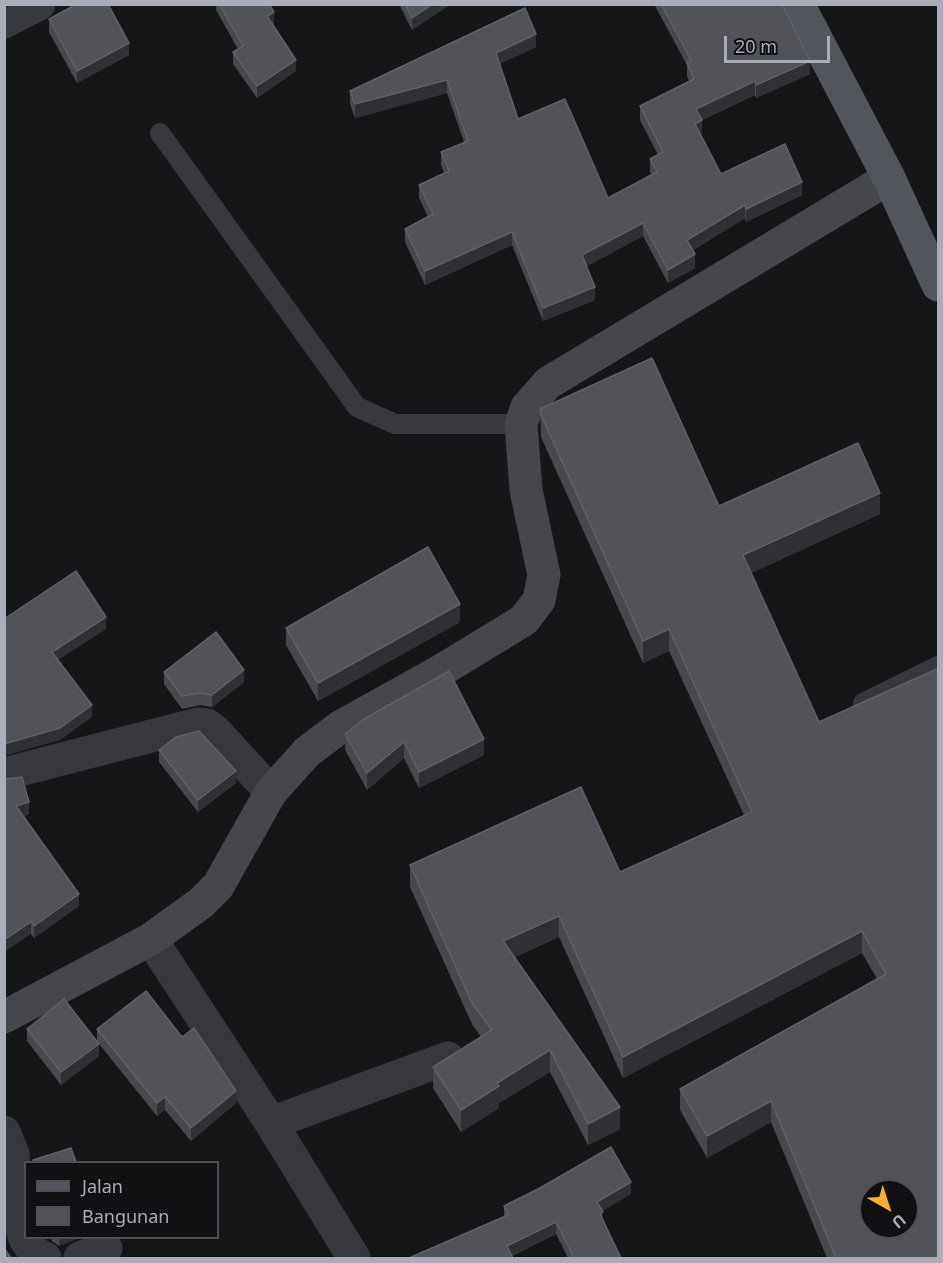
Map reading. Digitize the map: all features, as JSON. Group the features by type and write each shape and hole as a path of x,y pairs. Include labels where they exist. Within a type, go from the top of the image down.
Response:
{"main road":[{"path":"798,4 889,178 939,285"}],"street":[{"path":"4,22 39,4"},
{"path":"4,1017 152,939 201,903 218,886 271,792 307,752 340,727 437,673 524,620 539,600 544,575 526,490 520,424 527,407 548,383 889,178"},
{"path":"4,774 198,724 207,725 215,731 271,792"},
{"path":"152,939 271,1123 354,1258"},
{"path":"271,1123 448,1058"},
{"path":"4,1132 13,1154 17,1215 24,1236"},
{"path":"25,1239 36,1254 45,1258"}],"lane":[{"path":"160,133 357,407 395,424 520,424"},
{"path":"861,704 939,666"}],"building":[{"path":"77,4 108,4 129,43 77,71 49,19"},
{"path":"219,4 269,4 274,12 267,16 296,60 257,86 233,52 243,46"},
{"path":"405,4 433,4 412,18"},
{"path":"661,4 782,4 810,61 756,85 755,81 696,109 702,120 695,124 721,174 785,144 802,182 746,209 745,205 687,240 695,254 668,270 643,223 582,255 595,287 543,308 512,232 425,271 405,229 433,214 419,185 449,171 441,152 468,141 447,80 355,104 350,91 525,8 536,34 496,53 518,119 565,99 608,198 657,172 650,159 663,152 640,106 694,79 687,63 691,60"},
{"path":"652,358 719,506 858,443 880,493 743,555 819,722 939,668 939,1258 836,1258 771,1101 707,1136 680,1089 886,974 862,931 623,1057 559,916 503,941 620,1107 588,1124 550,1050 497,1083 499,1086 461,1110 433,1067 492,1030 472,1003 410,865 581,787 620,872 752,812 669,629 643,641 540,409"},
{"path":"428,547 460,604 318,683 286,628"},
{"path":"76,571 106,617 52,652 92,705 60,728 4,744 4,619"},
{"path":"216,632 244,670 212,695 200,693 182,696 164,672"},
{"path":"449,671 484,739 419,772 404,742 367,773 345,734 364,719"},
{"path":"199,731 236,771 198,800 159,750 176,737"},
{"path":"22,777 29,802 16,806 79,894 34,926 31,922 4,940 4,779"},
{"path":"146,991 182,1037 194,1028 236,1091 191,1128 165,1097 157,1103 97,1029"},
{"path":"64,999 99,1044 61,1072 27,1029"},
{"path":"611,1147 631,1182 597,1202 603,1212 600,1214 621,1258 574,1258 556,1222 507,1246 513,1258 409,1258 508,1215 504,1206"},
{"path":"71,1148 76,1161 33,1161"},
{"path":"4,1248 11,1258 4,1258"}]}
